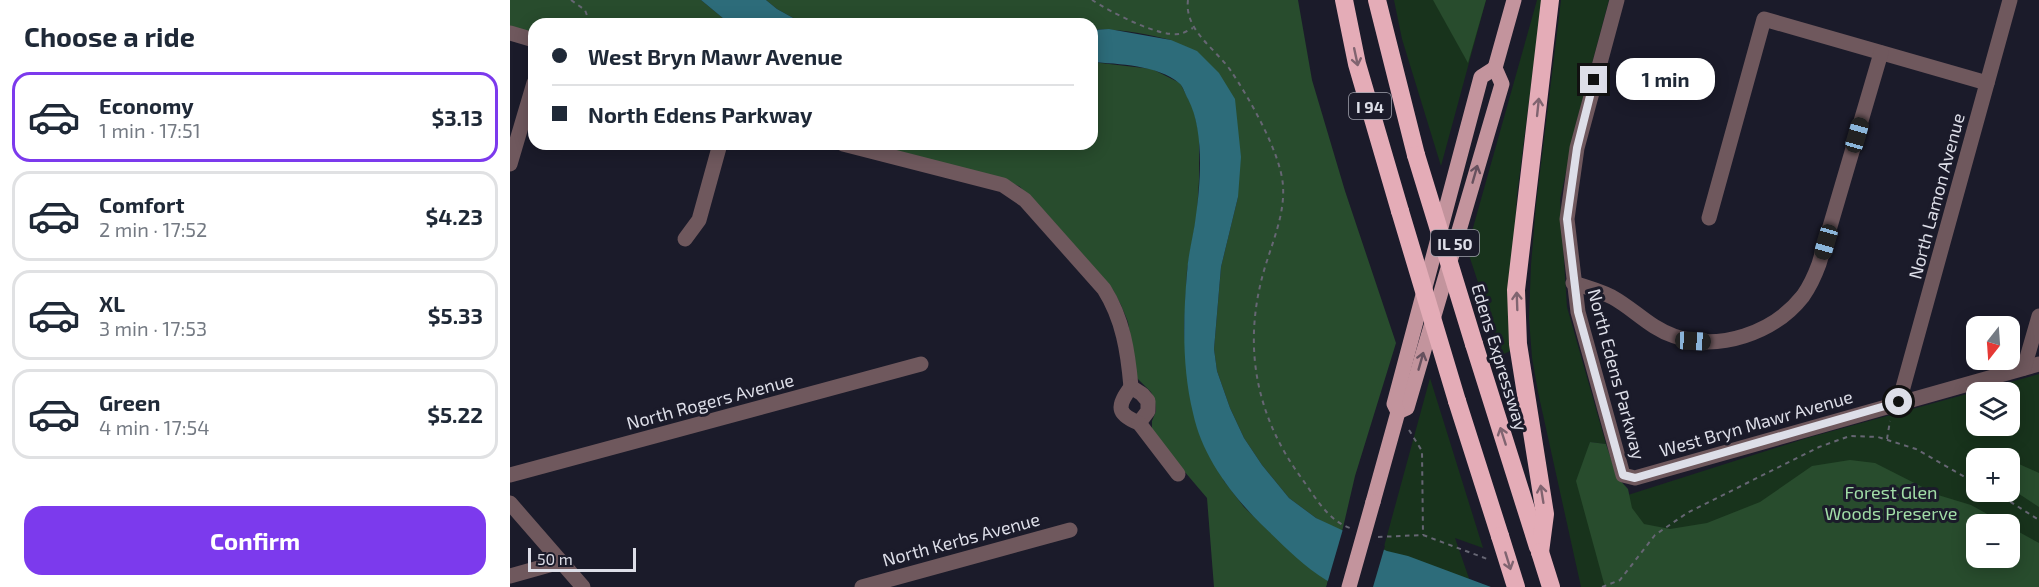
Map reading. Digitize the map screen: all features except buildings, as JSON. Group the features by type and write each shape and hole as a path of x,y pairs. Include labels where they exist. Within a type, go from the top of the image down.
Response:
{"highway":[{"name":"I 94","path":"1344,0 1357,64 1400,211 1516,587"},
{"name":"Edens Expressway","path":"1377,0 1416,155 1551,587"},
{"path":"1540,552 1545,514 1518,344 1516,290 1550,0"}],"main road":[{"name":"IL 50","path":"1398,412 1407,408 1502,84 1495,68 1514,0"},
{"name":"IL 50","path":"1349,587 1398,412 1394,404 1481,77 1495,68"}],"street":[{"name":"North Edens Parkway","path":"1617,0 1577,148 1567,219 1578,312 1623,475"},
{"name":"North Lamon Avenue","path":"1899,402 2010,0"},
{"path":"1709,218 1764,20 1987,83"},
{"path":"510,33 528,38"},
{"path":"1573,283 1612,297 1660,330 1693,341 1712,342 1749,335 1778,319 1803,295 1812,282 1819,264 1881,53"},
{"path":"510,164 513,140 528,99"},
{"path":"685,239 699,220 718,150"},
{"path":"866,150 1003,185 1025,200 1104,290 1114,306 1125,339 1131,387 1122,400 1120,408 1125,416 1139,423 1179,474"},
{"path":"2031,366 2039,316"},
{"name":"North Rogers Avenue","path":"510,475 921,364"},
{"name":"West Bryn Mawr Avenue","path":"1623,475 1635,478 2031,366"},
{"path":"1131,387 1142,393 1148,401 1148,411 1139,423"},
{"path":"510,503 583,587"},
{"name":"North Kerbs Avenue","path":"862,587 1070,530"},
{"path":"510,576 560,562"}],"path":[{"path":"571,0 585,10 588,18"},
{"path":"1092,0 1120,17 1153,29 1179,34 1193,28"},
{"path":"1188,0 1187,7 1193,28 1218,54 1245,94 1272,147 1283,183 1284,201 1256,302 1253,326 1254,358 1264,408 1280,445 1325,510 1345,526 1354,529"},
{"path":"1398,412 1422,451 1423,535"},
{"path":"1602,587 1620,580 1655,535 1687,513 1819,447 1850,436 1878,437 1900,443 1916,449 1966,478"},
{"path":"2011,502 2039,520"},
{"path":"1372,535 1381,538 1423,535 1495,562"}],"green space":[{"path":"510,0 701,0 723,18 528,18 528,32 510,27"},
{"path":"766,0 1298,0 1312,80 1345,191 1396,343 1355,476 1342,532 1316,518 1289,498 1262,465 1244,438 1217,371 1214,349 1221,267 1238,197 1171,40 1122,31 1098,30 1098,18 793,18"},
{"path":"1394,0 1486,0 1441,166 1402,39"},
{"path":"1433,0 1486,0 1468,63"},
{"path":"1537,0 1542,0 1517,195 1509,323 1510,351 1502,355 1467,249"},
{"name":"Forest Glen Woods Preserve","path":"1561,0 1609,0 1577,120 1560,200 1567,307 1606,444 1590,442 1584,509 1807,438 1966,394 1966,436 2020,436 2020,382 2010,382 2039,374 2039,587 1581,587 1532,358 1529,318 1531,265"},
{"path":"1098,63 1152,69 1180,83 1193,108 1199,133 1197,214 1187,270 1184,330 1188,377 1224,481 1244,507 1271,533 1328,581 1326,587 1214,587 1207,498 1156,438 1152,430 1152,421 1156,411 1155,402 1151,392 1137,378 1128,322 1121,305 1113,290 1046,213 1019,186 886,150 1098,150"},
{"path":"1430,378 1483,548 1455,538 1472,587 1373,587"},
{"path":"1590,442 1606,444 1617,477 1628,489 1632,508 1644,524 1670,529 1707,523 1760,502 1812,466 1850,460 1875,463 1938,495 1971,505 1987,514 1966,514 1966,568 2020,568 2020,533 2039,543 2039,587 1605,587 1576,481"},
{"path":"2020,464 2039,473 2039,507 2020,495"}],"water":[{"path":"701,0 766,0 793,18 723,18"},
{"path":"1109,29 1171,40 1197,51 1219,73 1235,99 1241,157 1238,197 1221,267 1214,349 1217,371 1230,408 1244,438 1262,465 1289,498 1316,518 1387,551 1408,556 1491,587 1348,587 1326,580 1300,561 1261,524 1219,473 1197,429 1189,396 1185,361 1186,290 1200,171 1197,125 1183,88 1170,77 1137,66 1098,63 1098,30"}],"pier":[{"path":"1343,529 1385,546 1373,587 1338,587 1327,584"}],"route":[{"path":"1594,80 1577,148 1567,219 1578,312 1623,475 1635,478 1899,402"}]}
